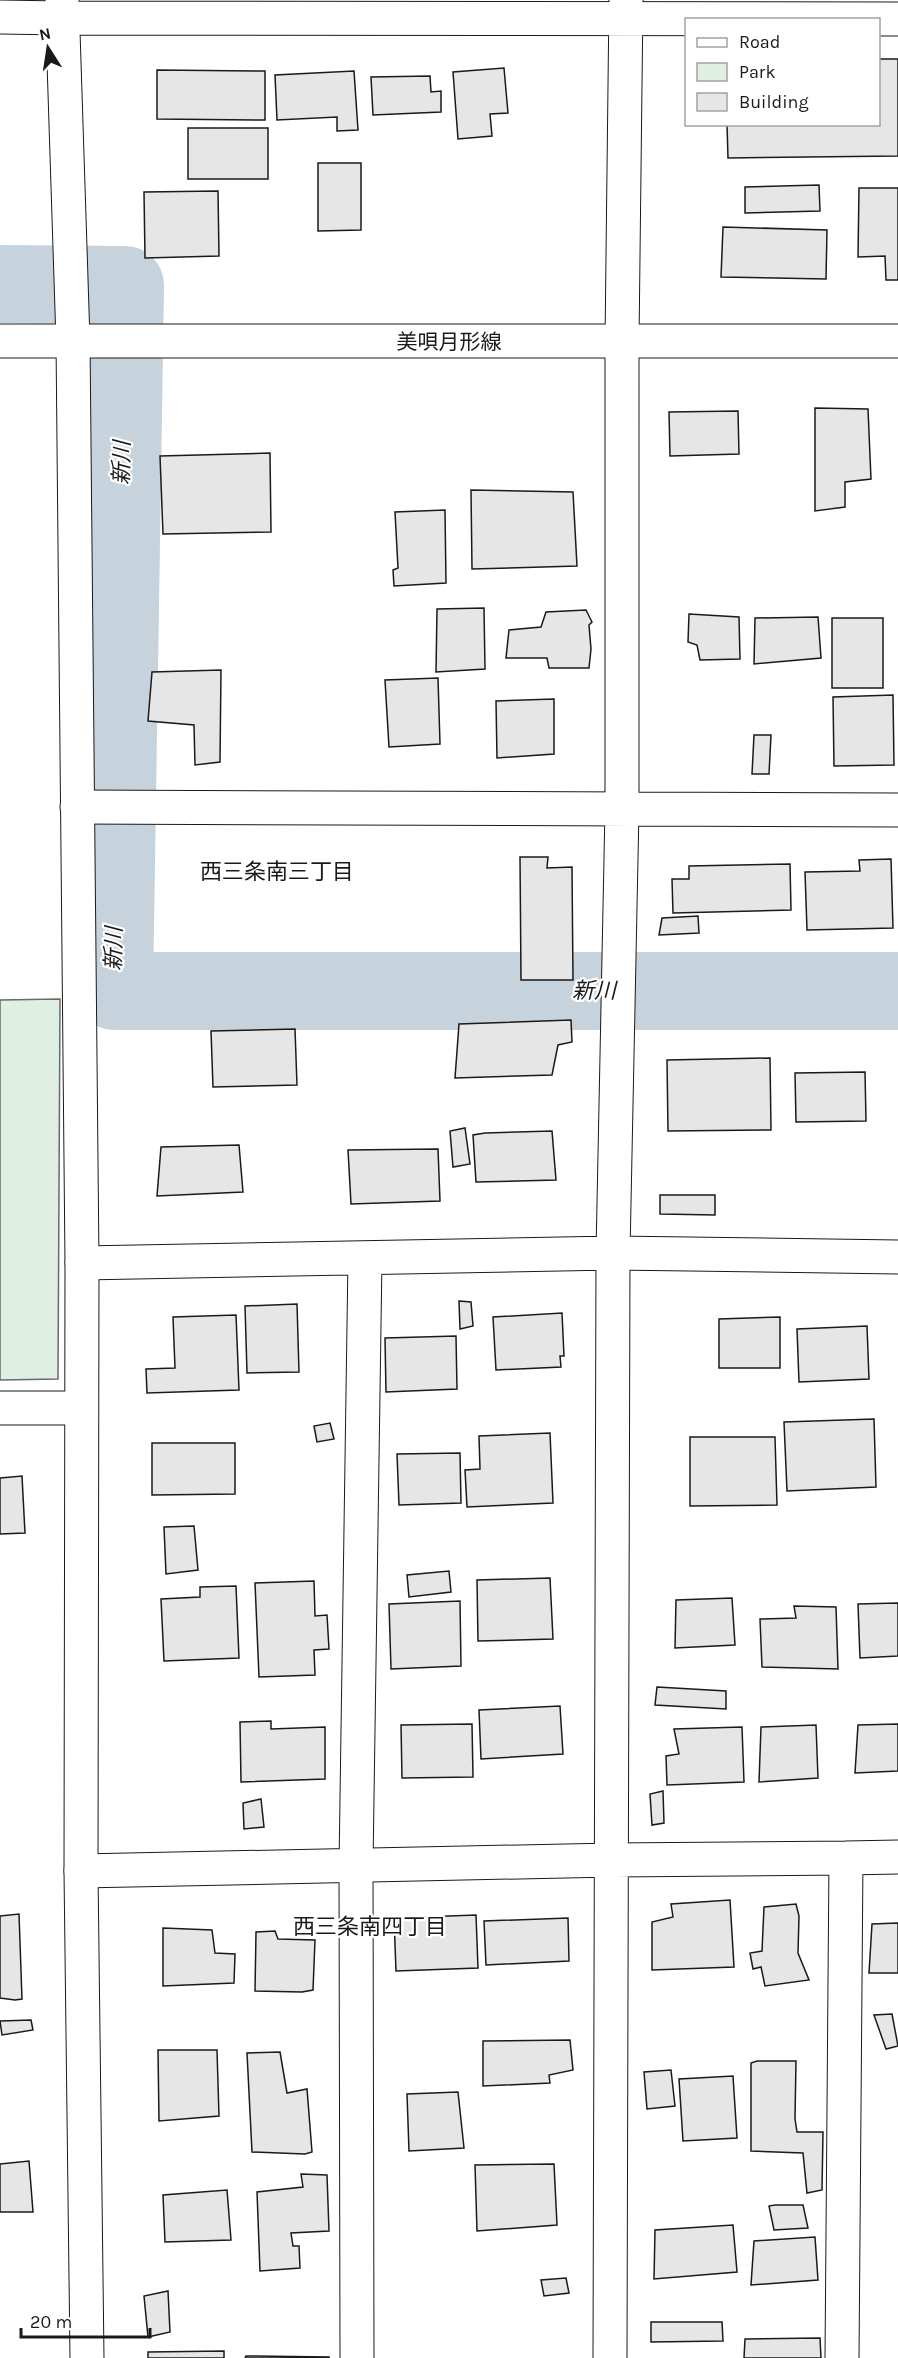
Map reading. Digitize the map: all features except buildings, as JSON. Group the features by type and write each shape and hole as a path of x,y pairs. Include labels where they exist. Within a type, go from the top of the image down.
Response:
{"street":[{"path":"62,9 73,341 82,1263 81,1871 87,2358"},
{"path":"0,17 62,9 626,9 871,18"},
{"path":"610,2358 613,1253 622,808 622,342 626,9"},
{"path":"880,18 898,19"},
{"name":"美唄月形線","path":"0,341 898,341"},
{"path":"77,807 898,810"},
{"path":"82,1263 613,1253 898,1257"},
{"path":"357,2358 356,1866 365,1258"},
{"path":"0,1408 80,1407"},
{"path":"81,1871 612,1860 898,1857"},
{"path":"842,2358 846,1858"}],"green space":[{"path":"60,999 58,1379 0,1380 0,1000"}],"waterway":[{"name":"新川","path":"0,284 125,285 114,991 898,991"}],"district":[{"name":"西三条南三丁目","path":"277,872"},
{"name":"西三条南四丁目","path":"370,1927"}]}
